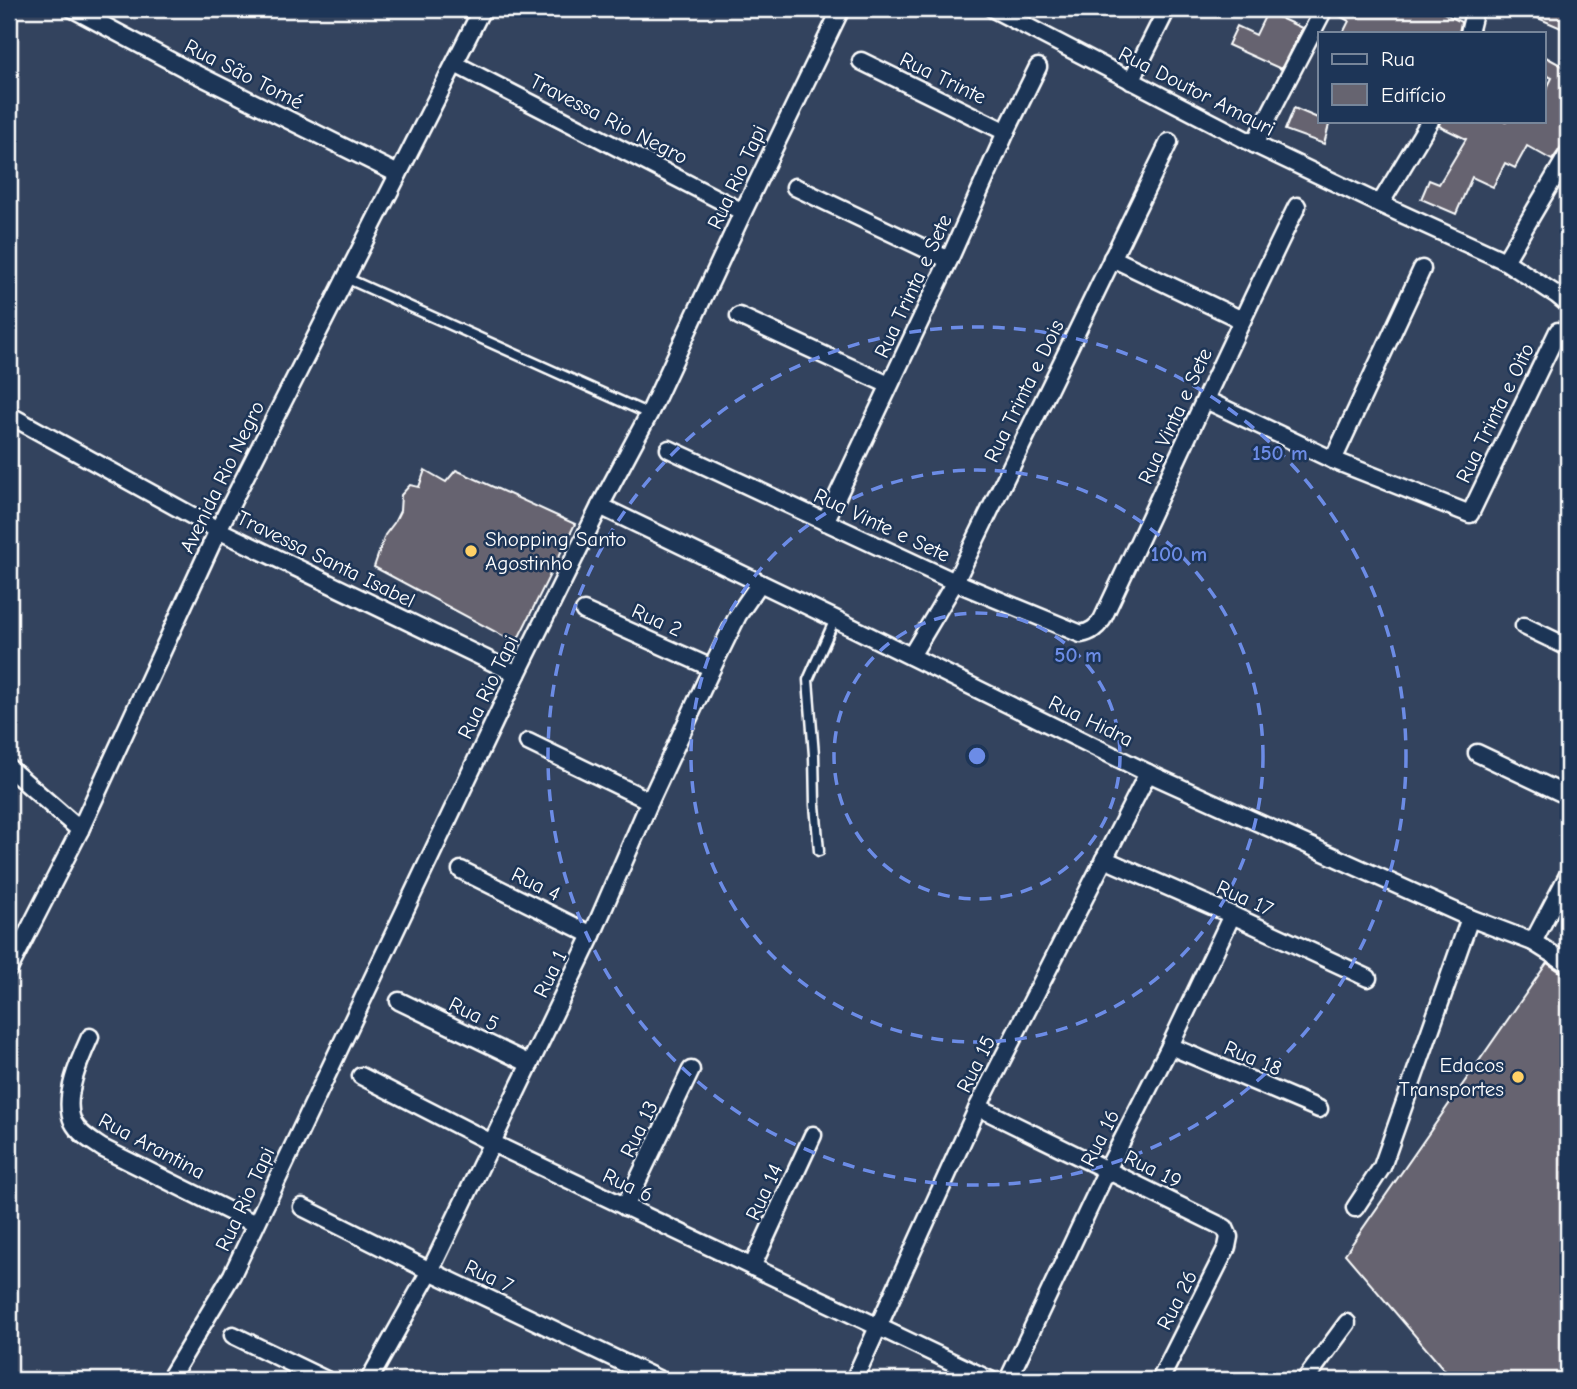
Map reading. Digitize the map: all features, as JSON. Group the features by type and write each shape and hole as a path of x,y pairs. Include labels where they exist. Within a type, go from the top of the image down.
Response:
{"street":[{"name":"Rua São Tomé","path":"73,9 184,68 398,174"},
{"name":"Avenida Rio Negro","path":"9,969 80,830 218,530 482,9"},
{"name":"Rua Rio Tapi","path":"169,1380 232,1275 517,674 649,414 841,9"},
{"path":"1131,81 1167,9"},
{"path":"1254,144 1324,9"},
{"path":"1469,32 1475,9"},
{"name":"Rua Doutor Amauri","path":"1000,10 1254,144 1505,261 1568,304"},
{"name":"Rua Trinte","path":"860,61 1006,132"},
{"name":"Travessa Rio Negro","path":"455,64 743,212"},
{"name":"Rua Trinta e Sete","path":"825,522 950,260 1006,132 1038,67"},
{"path":"1380,204 1429,122"},
{"name":"Rua Trinta e Dois","path":"911,656 955,582 1169,142"},
{"path":"1505,261 1568,154"},
{"path":"795,187 950,260"},
{"name":"Rua Vinta e Sete","path":"1081,634 1097,627 1102,620 1297,206"},
{"path":"1112,258 1242,320"},
{"path":"1206,400 1333,460 1422,269"},
{"path":"739,316 889,386"},
{"name":"Rua Trinta e Oito","path":"1333,460 1470,514 1558,331"},
{"name":"Travessa Santa Isabel","path":"9,415 218,530 517,674"},
{"name":"Rua Vinte e Sete","path":"669,449 955,582 1081,634"},
{"name":"Rua Hidra","path":"600,506 1148,774 1470,918 1533,942 1568,964"},
{"name":"Rua 1","path":"369,1380 430,1271 592,935 712,668 738,615 760,583"},
{"name":"Rua 2","path":"584,611 712,668"},
{"path":"1524,626 1568,647"},
{"path":"528,742 650,801"},
{"path":"1476,753 1568,796"},
{"path":"9,768 80,830"},
{"name":"Rua 15","path":"854,1380 978,1107 1148,774"},
{"name":"Rua 17","path":"1104,859 1368,978"},
{"name":"Rua 4","path":"461,870 592,935"},
{"path":"1533,942 1568,875"},
{"name":"Rua 16","path":"1008,1380 1232,915"},
{"path":"1355,1208 1382,1167 1470,918"},
{"name":"Rua 5","path":"399,1001 530,1065"},
{"name":"Rua Arantina","path":"90,1037 77,1066 70,1106 73,1122 84,1135 102,1148 256,1224"},
{"name":"Rua 18","path":"1170,1046 1319,1109"},
{"name":"Rua 13","path":"625,1207 691,1070"},
{"name":"Rua 6","path":"361,1076 492,1143 990,1380"},
{"name":"Rua 19","path":"978,1107 1225,1228 1229,1237"},
{"name":"Rua 14","path":"752,1267 813,1135"},
{"name":"Rua 7","path":"302,1207 660,1380"},
{"name":"Rua 26","path":"1160,1380 1227,1247 1229,1237"},
{"path":"1306,1380 1347,1323"},
{"path":"233,1335 326,1380"}],"lane":[{"path":"346,278 649,414"},
{"path":"819,851 808,680 835,619"}],"building":[{"path":"1334,9 1436,9 1461,22 1459,32 1344,32 1349,21 1334,13"},
{"path":"1517,9 1568,9 1568,31"},
{"path":"1267,12 1302,28 1281,69 1228,45 1237,26 1256,35"},
{"path":"1546,57 1568,69 1568,137 1552,160 1527,146 1515,168 1505,163 1493,187 1472,177 1456,214 1421,199 1429,180 1439,184 1466,139 1439,126 1440,122 1546,122 1546,90 1552,78 1546,75"},
{"path":"1294,108 1318,118 1318,122 1330,122 1324,144 1285,130"},
{"name":"Shopping Santo Agostinho","path":"425,470 446,482 456,470 575,524 516,643 374,567 385,535 400,511 401,495 410,485 419,487"},
{"name":"Edacos Transportes","path":"1547,963 1568,974 1568,1380 1453,1380 1345,1254"}],"place":[{"name":"Shopping Santo Agostinho","path":"471,551"},
{"name":"Edacos Transportes","path":"1518,1077"}]}
